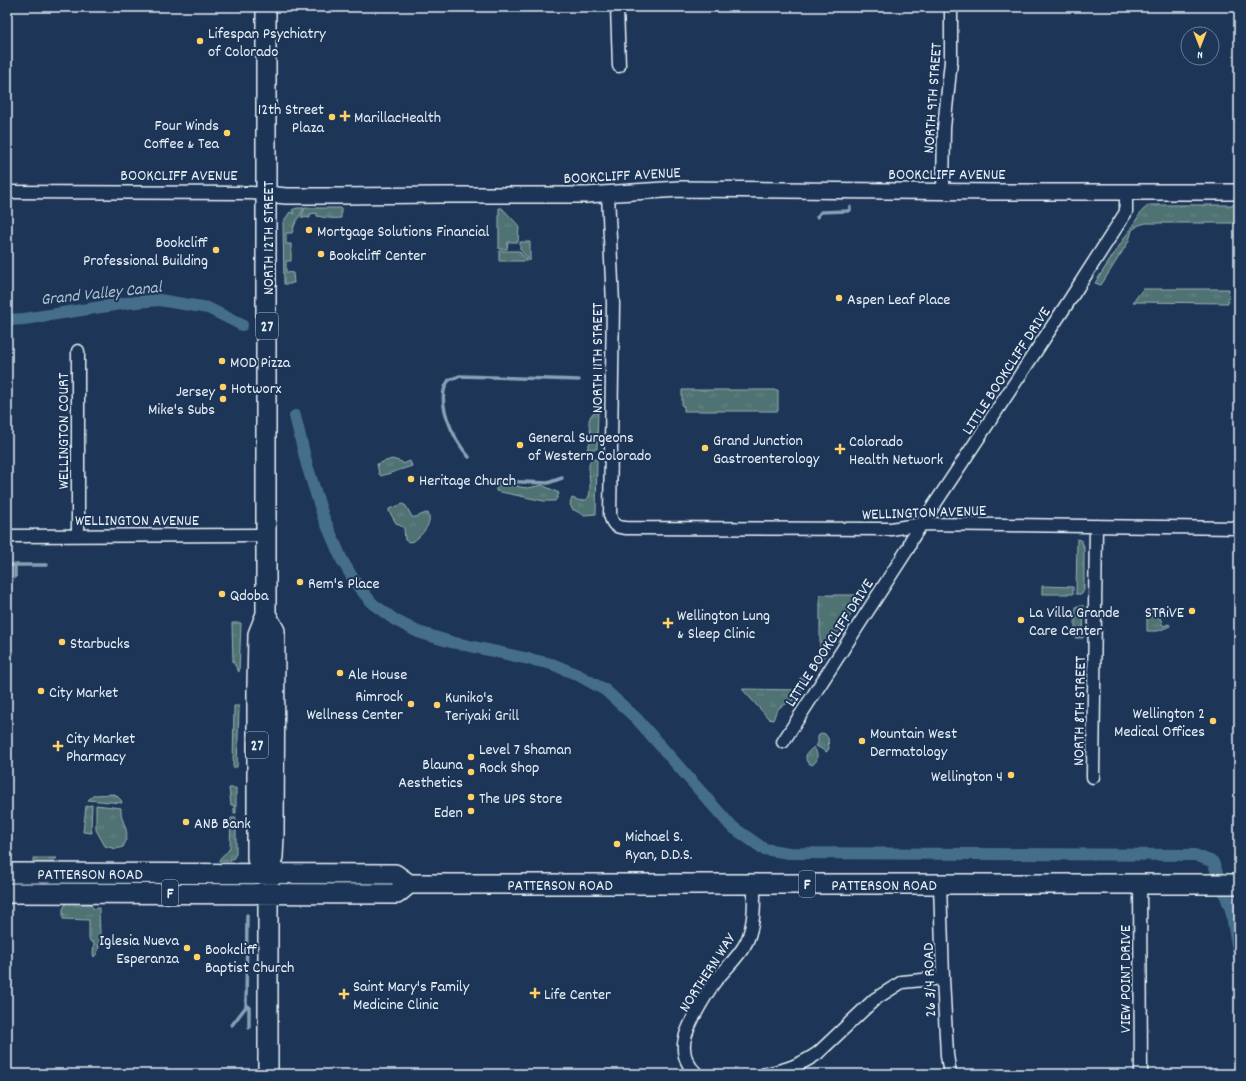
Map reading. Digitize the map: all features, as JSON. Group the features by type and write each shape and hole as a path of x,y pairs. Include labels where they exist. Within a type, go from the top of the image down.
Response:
{"main road":[{"name":"NORTH 12TH STREET","path":"266,7 266,614 275,631 266,744 273,857 268,874 268,1074"},
{"name":"PATTERSON ROAD","path":"7,873 395,874 409,884 1239,884"},
{"path":"73,873 73,893"},
{"name":"PATTERSON ROAD","path":"7,893 397,894 409,884"}],"street":[{"path":"617,7 619,66"},
{"name":"NORTH 9TH STREET","path":"943,192 944,128 951,61 951,7"},
{"name":"BOOKCLIFF AVENUE","path":"7,192 251,193 286,196 608,194 679,189 943,192 1239,192"},
{"name":"LITTLE BOOKCLIFF DRIVE","path":"783,742 909,547 911,540 1126,212 1126,192"},
{"name":"NORTH 11TH STREET","path":"608,194 613,304 610,516 612,522"},
{"name":"WELLINGTON COURT","path":"78,351 78,535"},
{"name":"WELLINGTON AVENUE","path":"612,522 618,527 626,528 891,529 922,524 1239,528"},
{"name":"NORTH 8TH STREET","path":"1093,777 1096,526"},
{"name":"WELLINGTON AVENUE","path":"7,536 266,535"},
{"name":"NORTHERN WAY","path":"697,1074 686,1059 684,1052 685,1039 696,1012 714,984 740,953 746,942 753,924 754,884"},
{"name":"26 3/4 ROAD","path":"940,884 947,1055 950,1074"},
{"name":"VIEW POINT DRIVE","path":"1140,884 1140,1074"},
{"path":"765,1074 786,1070 811,1058 875,999 902,982 943,978"}],"green space":[{"path":"1149,205 1239,205 1239,223 1146,223 1139,225 1132,230 1129,241 1101,285 1095,283 1142,211"},
{"path":"304,208 292,233 286,233 286,244 291,244 291,261 286,261 286,272 293,273 294,283 284,284 283,222 290,212 294,214 292,210"},
{"path":"305,208 341,208 341,218 320,217 317,216 317,213 310,214 310,218 301,217"},
{"path":"499,208 502,208 519,226 518,242 508,242 507,249 499,249"},
{"path":"520,242 530,242 530,261 520,249"},
{"path":"499,251 519,251 528,261 499,261"},
{"path":"1143,289 1229,289 1228,303 1133,302"},
{"path":"682,390 778,390 778,411 684,411 684,406 682,406"},
{"path":"598,412 597,449 587,449 591,438 589,424 590,419 593,413"},
{"path":"392,459 402,462 403,464 410,461 412,466 381,476 379,474 377,464"},
{"path":"597,459 596,514 584,515 572,509 570,504 572,498 581,501 586,500 589,495 589,467 590,461"},
{"path":"511,483 520,487 528,488 542,485 559,493 555,501 544,501 496,491 498,484"},
{"path":"403,504 406,506 412,517 428,513 428,525 420,536 414,541 409,542 405,540 404,528 396,523 389,511 389,509"},
{"path":"1077,539 1081,540 1084,546 1084,590 1082,594 1076,594"},
{"path":"1042,586 1073,587 1073,594 1042,594"},
{"path":"820,595 858,595 862,598 815,670 813,668 813,664 820,652"},
{"path":"1077,606 1084,606 1083,638 1075,638 1075,610"},
{"path":"1147,609 1153,611 1157,609 1163,626 1169,624 1170,626 1158,631 1147,631"},
{"path":"232,623 241,623 239,672 233,662"},
{"path":"800,678 807,681 796,699 780,707 773,720 769,719 742,689 799,690"},
{"path":"234,706 239,706 237,767 233,767"},
{"path":"822,733 828,738 829,749 827,752 816,746 818,743 818,736"},
{"path":"814,747 817,759 812,765 807,762 806,755"},
{"path":"229,788 236,788 236,813 234,813 234,805 231,805"},
{"path":"115,794 122,803 88,800 94,795"},
{"path":"92,805 92,833 83,832 86,806"},
{"path":"96,805 121,808 121,814 127,836 123,847 116,849 105,846 96,830"},
{"path":"231,818 236,818 236,854 233,859 230,859 230,861 219,861 230,847"},
{"path":"33,858 57,858 46,865 33,866"},
{"path":"66,903 90,904 94,909 99,908 100,942 97,953 94,957 94,943 89,939 89,920 63,919 63,909"}],"waterway":[{"path":"817,217 821,212 847,211 850,210 850,207"},
{"name":"Grand Valley Canal","path":"7,320 24,319 127,303 159,300 208,308 242,325"},
{"path":"469,457 452,431 445,409 443,398 445,388 449,380 460,376 579,380"},
{"path":"295,416 307,465 323,516 342,560 357,585 373,604 395,620 418,632 451,642 552,664 578,675 605,690 636,718 731,826 764,849 789,853 1195,855 1213,862 1231,910 1239,956"},
{"path":"495,481 548,483 562,478"},
{"path":"7,565 47,565"},
{"path":"15,565 15,577"},
{"path":"247,915 246,1007 249,1007 249,1028"},
{"path":"232,1025 246,1007"}],"place":[{"name":"Lifespan Psychiatry of Colorado","path":"200,41"},
{"name":"MarillacHealth","path":"345,116"},
{"name":"12th Street Plaza","path":"332,117"},
{"name":"Four Winds Coffee & Tea","path":"227,133"},
{"name":"Mortgage Solutions Financial","path":"309,230"},
{"name":"Bookcliff Professional Building","path":"216,250"},
{"name":"Bookcliff Center","path":"321,254"},
{"name":"Aspen Leaf Place","path":"839,298"},
{"name":"MOD Pizza","path":"222,361"},
{"name":"Hotworx","path":"223,387"},
{"name":"Jersey Mike's Subs","path":"223,399"},
{"name":"General Surgeons of Western Colorado","path":"520,445"},
{"name":"Grand Junction Gastroenterology","path":"705,448"},
{"name":"Colorado Health Network","path":"840,449"},
{"name":"Heritage Church","path":"411,479"},
{"name":"Rem's Place","path":"300,582"},
{"name":"Qdoba","path":"222,594"},
{"name":"STRiVE","path":"1192,611"},
{"name":"La Villa Grande Care Center","path":"1021,620"},
{"name":"Wellington Lung & Sleep Clinic","path":"668,623"},
{"name":"Starbucks","path":"62,642"},
{"name":"Ale House","path":"340,673"},
{"name":"City Market","path":"41,691"},
{"name":"Rimrock Wellness Center","path":"411,704"},
{"name":"Kuniko's Teriyaki Grill","path":"437,705"},
{"name":"Wellington 2 Medical Offices","path":"1213,721"},
{"name":"Mountain West Dermatology","path":"862,741"},
{"name":"City Market Pharmacy","path":"58,746"},
{"name":"Level 7 Shaman Rock Shop","path":"471,757"},
{"name":"Blauna Aesthetics","path":"471,772"},
{"name":"Wellington 4","path":"1011,775"},
{"name":"The UPS Store","path":"471,797"},
{"name":"Eden","path":"471,811"},
{"name":"ANB Bank","path":"186,822"},
{"name":"Michael S. Ryan, D.D.S.","path":"617,844"},
{"name":"Iglesia Nueva Esperanza","path":"187,948"},
{"name":"Bookcliff Baptist Church","path":"197,957"},
{"name":"Life Center","path":"535,993"},
{"name":"Saint Mary's Family Medicine Clinic","path":"344,994"}]}
